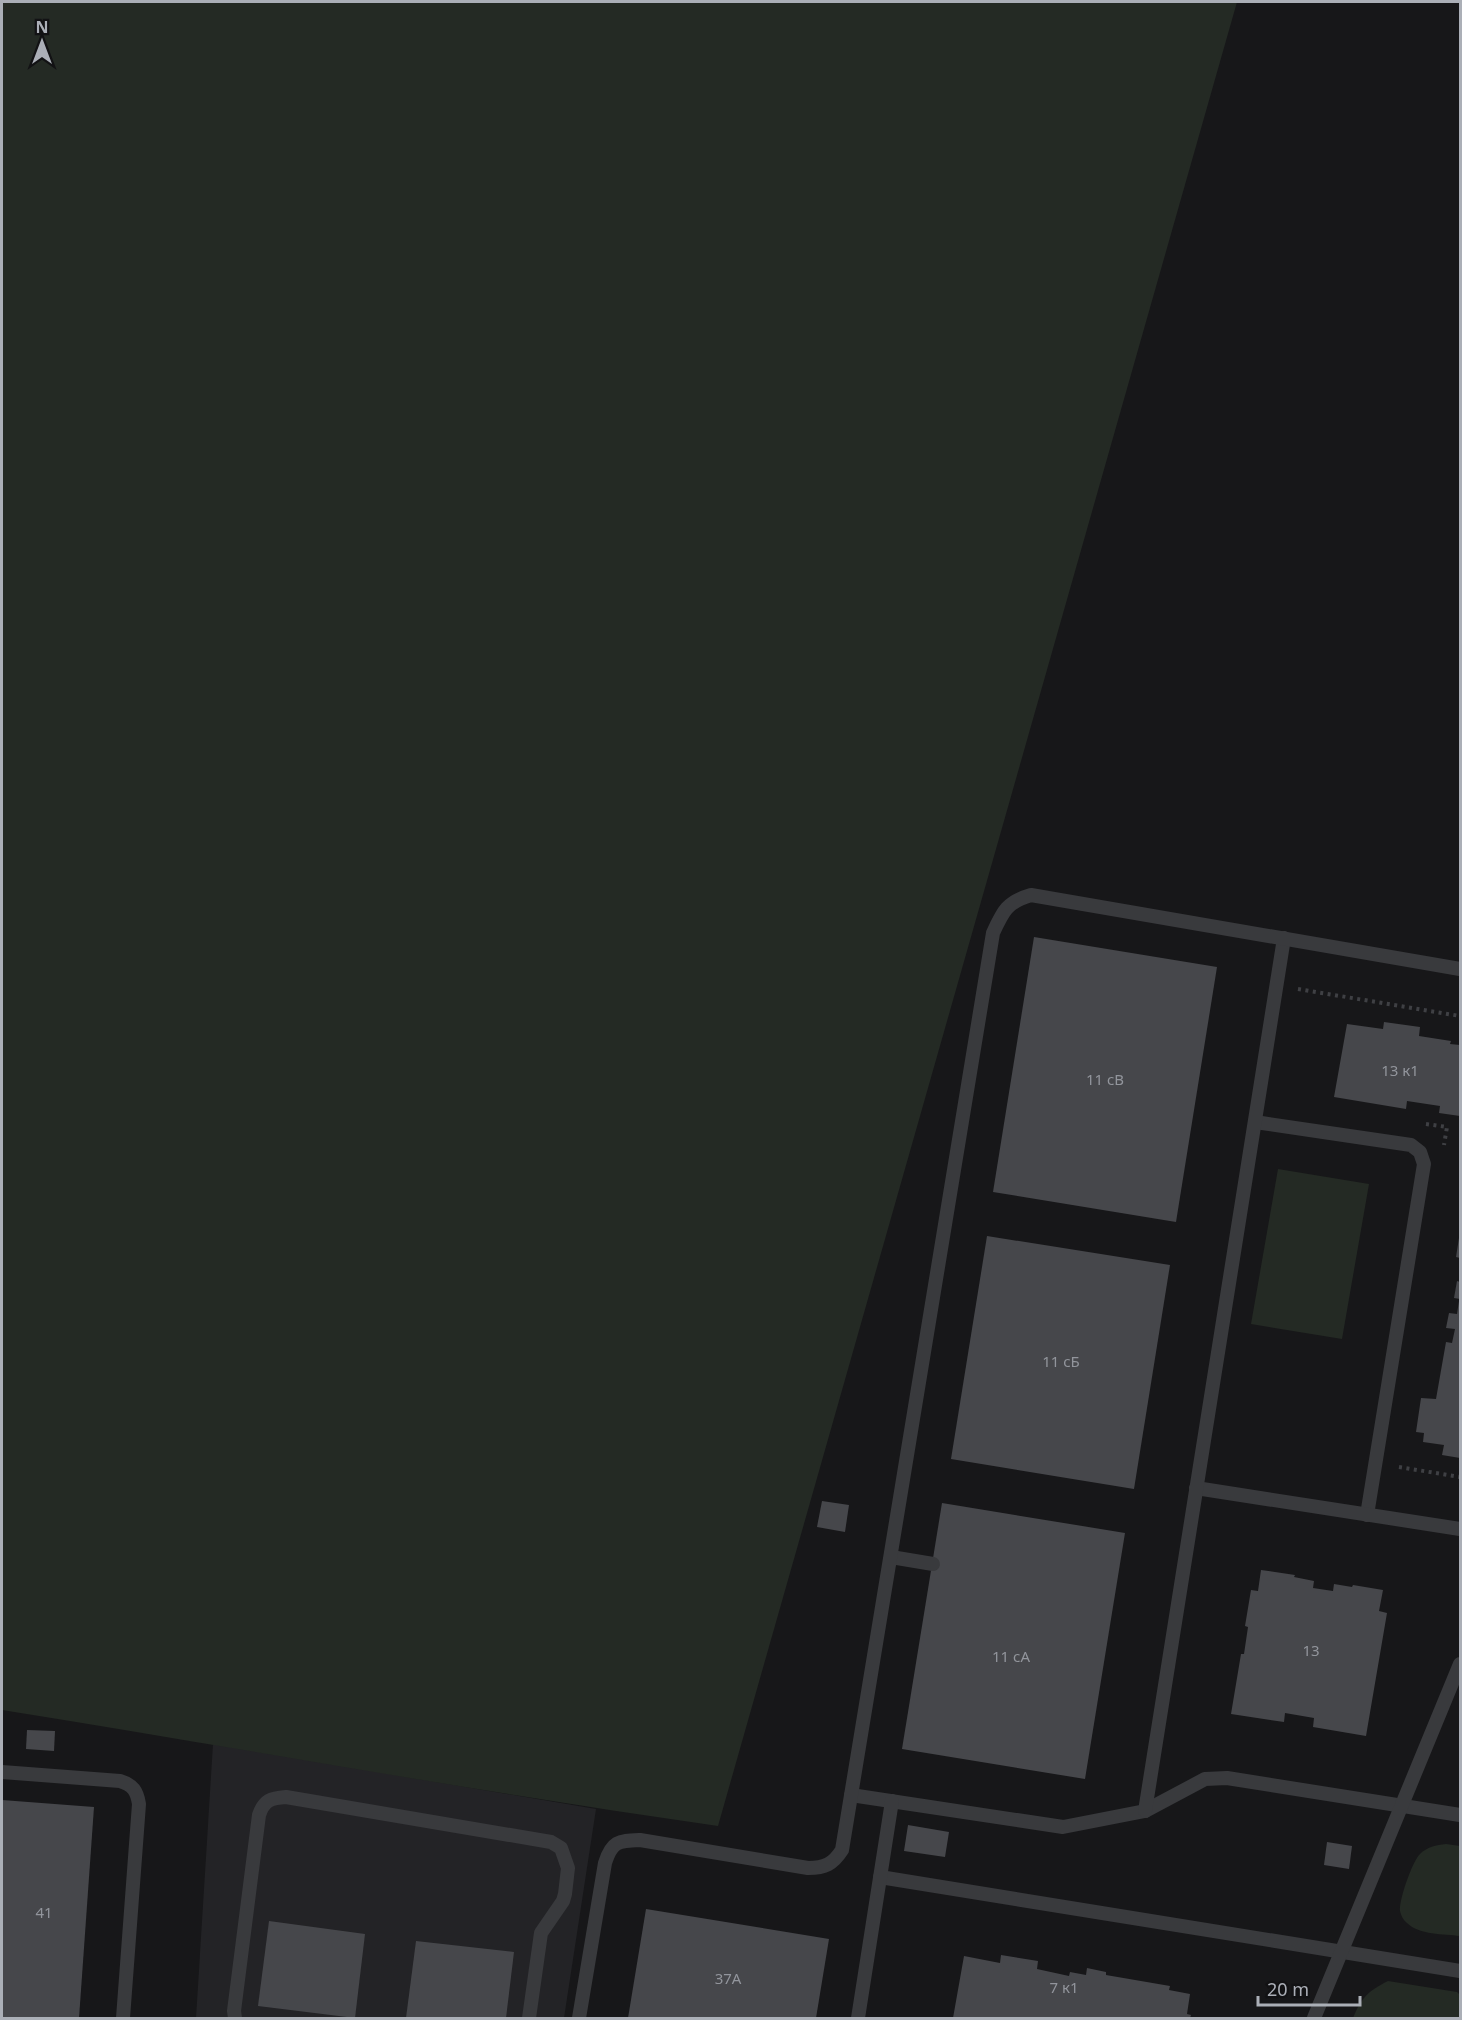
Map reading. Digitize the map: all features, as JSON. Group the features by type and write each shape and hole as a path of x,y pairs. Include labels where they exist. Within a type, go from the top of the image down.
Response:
{"lane":[{"path":"579,2019 605,1863 609,1850 620,1841 640,1840 808,1868 822,1868 835,1862 842,1850 993,933 1001,914 1016,899 1032,895 1461,969"},
{"path":"1145,1811 1284,938"},
{"path":"1255,1122 1411,1145 1420,1152 1424,1164 1367,1515"},
{"path":"1197,1488 1461,1529"},
{"path":"891,1557 933,1564"},
{"path":"1314,2019 1461,1664"},
{"path":"2,1772 120,1781 131,1785 138,1794 123,2019"},
{"path":"851,1795 1063,1827 1145,1811 1205,1779 1227,1778 1461,1815"},
{"path":"235,2019 234,2011 259,1815 263,1805 272,1797 286,1797 550,1842 561,1848 568,1868 565,1894 563,1901 541,1933 529,2019"},
{"path":"858,2019 892,1802"},
{"path":"880,1877 1461,1971"}],"path":[{"path":"1295,989 1461,1016"},
{"path":"1425,1124 1447,1127 1444,1150"},
{"path":"1395,1466 1461,1477"}],"shaded area":[{"path":"2,2 1237,2 718,1826 2,1710"},
{"path":"1278,1169 1369,1184 1342,1339 1251,1324"},
{"path":"213,1744 596,1809 564,2018 196,2018"},
{"path":"1446,1844 1460,1846 1460,1936 1418,1930 1406,1922 1400,1911 1404,1890 1417,1858 1429,1848"},
{"path":"1388,1981 1457,1992 1460,1995 1460,2018 1353,2018 1366,1996"}],"building":[{"path":"1034,937 1217,967 1176,1222 993,1192"},
{"path":"1384,1022 1420,1027 1419,1036 1451,1041 1450,1044 1460,1045 1460,1116 1439,1113 1440,1106 1407,1101 1406,1109 1334,1097 1347,1024 1383,1029"},
{"path":"987,1236 1170,1265 1134,1489 951,1459"},
{"path":"1460,1238 1460,1258 1456,1257"},
{"path":"1457,1281 1460,1282 1460,1299 1454,1298"},
{"path":"1459,1301 1460,1458 1442,1455 1444,1445 1423,1442 1424,1433 1416,1432 1421,1398 1436,1399 1446,1342 1452,1343 1455,1329 1446,1328 1449,1313 1457,1314"},
{"path":"822,1501 849,1505 845,1532 817,1527"},
{"path":"942,1503 1125,1533 1085,1779 902,1749"},
{"path":"1261,1570 1295,1575 1294,1577 1314,1581 1313,1588 1333,1591 1334,1584 1383,1590 1379,1611 1387,1613 1366,1736 1313,1727 1314,1718 1285,1713 1284,1722 1231,1714 1241,1654 1244,1654 1248,1627 1245,1626 1251,1590 1258,1591"},
{"path":"27,1730 55,1731 54,1751 26,1749"},
{"path":"2,1800 94,1807 79,2018 2,2018"},
{"path":"908,1825 949,1832 945,1857 904,1851"},
{"path":"1327,1842 1352,1846 1349,1869 1324,1865"},
{"path":"646,1909 829,1939 816,2018 628,2018"},
{"path":"269,1921 365,1934 355,2018 258,2006"},
{"path":"416,1941 514,1952 506,2018 406,2018"},
{"path":"1001,1955 1038,1961 1037,1969 1069,1976 1070,1972 1086,1975 1087,1968 1106,1972 1106,1975 1170,1986 1169,1990 1190,1994 1187,2014 1191,2015 1190,2018 953,2018 964,1956 1000,1963"}]}
